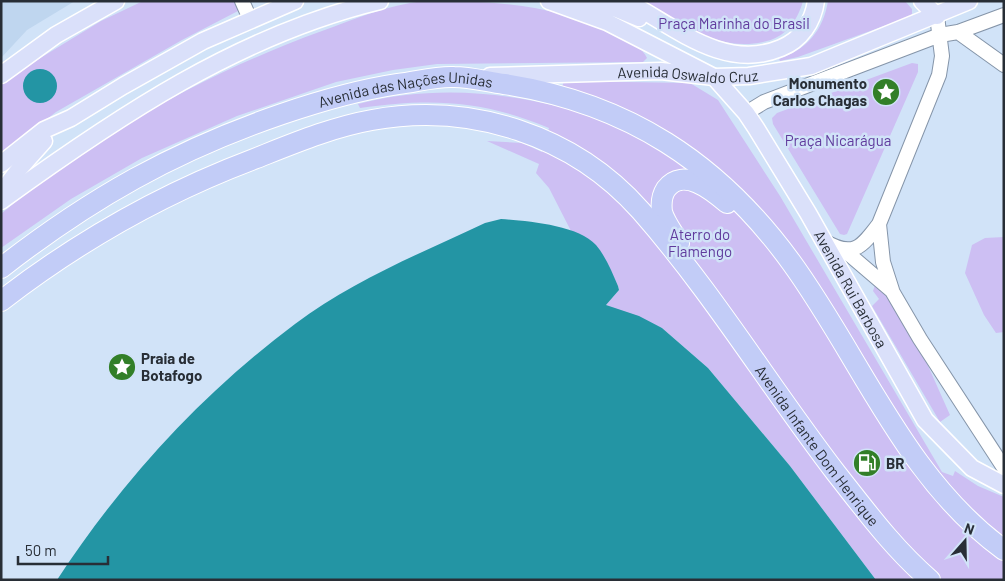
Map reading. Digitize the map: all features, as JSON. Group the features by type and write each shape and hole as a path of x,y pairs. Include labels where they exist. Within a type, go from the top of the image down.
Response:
{"highway":[{"name":"Avenida das Nações Unidas","path":"1,268 103,195 194,147 328,98 379,87 453,76 517,86 561,96 598,108 655,135 702,166 734,194 791,262"},
{"name":"Avenida das Nações Unidas","path":"1,301 80,243 174,193 248,161 354,124 422,114 462,117 496,124 546,140 569,151 617,186 641,211 714,303"},
{"path":"714,303 662,212 664,192 669,184 684,179 708,189 791,262 913,456 939,490 964,517 1004,550"},
{"name":"Avenida Infante Dom Henrique","path":"714,303 823,456 880,530 907,560 930,580"}],"main road":[{"path":"1,75 56,35 116,1"},
{"path":"1,164 44,130 71,118 203,41 295,1"},
{"path":"1,201 127,114 222,60 283,33 353,8 380,1"},
{"path":"549,1 607,22 714,77"},
{"path":"570,1 616,9 729,54 757,55 773,52 788,46 799,36 809,25 816,1"},
{"path":"626,1 697,42"},
{"path":"922,1 937,16"},
{"name":"Avenida Oswaldo Cruz","path":"453,76 661,71 714,77 749,76 811,66 937,16 969,1"},
{"name":"Avenida Rui Barbosa","path":"714,77 746,113 824,241 925,420 972,468 1004,485"},
{"path":"1,193 33,152 71,118"}],"street":[{"path":"242,1 250,19"},
{"name":"Avenida Oswaldo Cruz","path":"746,113 764,102 940,35 958,32 1004,15"},
{"path":"849,250 864,243 879,224 939,75 942,56 937,16"},
{"path":"958,32 1004,65"},
{"path":"879,224 885,268 892,291"},
{"path":"824,241 849,250 882,249"},
{"name":"Avenida Rui Barbosa","path":"849,250 892,291 920,339 1004,468"}],"shaded area":[{"path":"1,1 75,1 27,30 1,58"}],"green space":[{"path":"143,1 235,1 238,11 182,40 56,112 1,155 1,82 101,21"},
{"path":"423,1 500,3 524,6 572,17 596,26 636,46 647,58 643,62 437,64 393,70 336,82 237,116 142,158 71,199 1,248 1,214 75,158 154,108 236,66 279,48 372,13"},
{"name":"Praça Marinha do Brasil","path":"644,1 803,1 794,22 784,33 771,40 746,44 730,43 701,34"},
{"path":"828,1 905,1 912,9 912,14 909,17 798,57 780,61 779,59 798,50 812,38 826,12"},
{"name":"Praça Nicarágua","path":"912,63 918,64 918,72 847,234 840,234 773,124 772,118 777,113"},
{"name":"Aterro do Flamengo","path":"564,81 690,83 718,100 780,196 942,472 953,476 955,471 978,486 1004,497 1004,580 876,580 790,466 708,368 662,328 606,305 619,290 618,286 602,254 584,237 571,231 549,188 536,173 539,164 487,141 522,143 542,152 549,128 501,112 456,104 410,103 360,108 358,104 408,95 457,93 507,97 556,106"},
{"path":"1004,237 1004,332 996,333 984,315 965,273 972,245 985,238"},
{"path":"875,285 885,290 921,350 950,415 940,422 872,306 879,299 873,291"}],"water":[{"path":"40,69 52,74 57,86 52,98 40,103 28,98 23,86 28,74"},
{"path":"501,219 552,225 588,238 596,245 603,254 619,290 606,305 639,316 662,328 708,368 790,466 876,580 57,580 108,508 136,474 195,410 260,351 317,309 363,281 485,223"}],"place":[{"name":"Monumento Carlos Chagas","path":"886,92"},
{"name":"Praia de Botafogo","path":"122,367"},
{"name":"BR","path":"867,463"}]}
